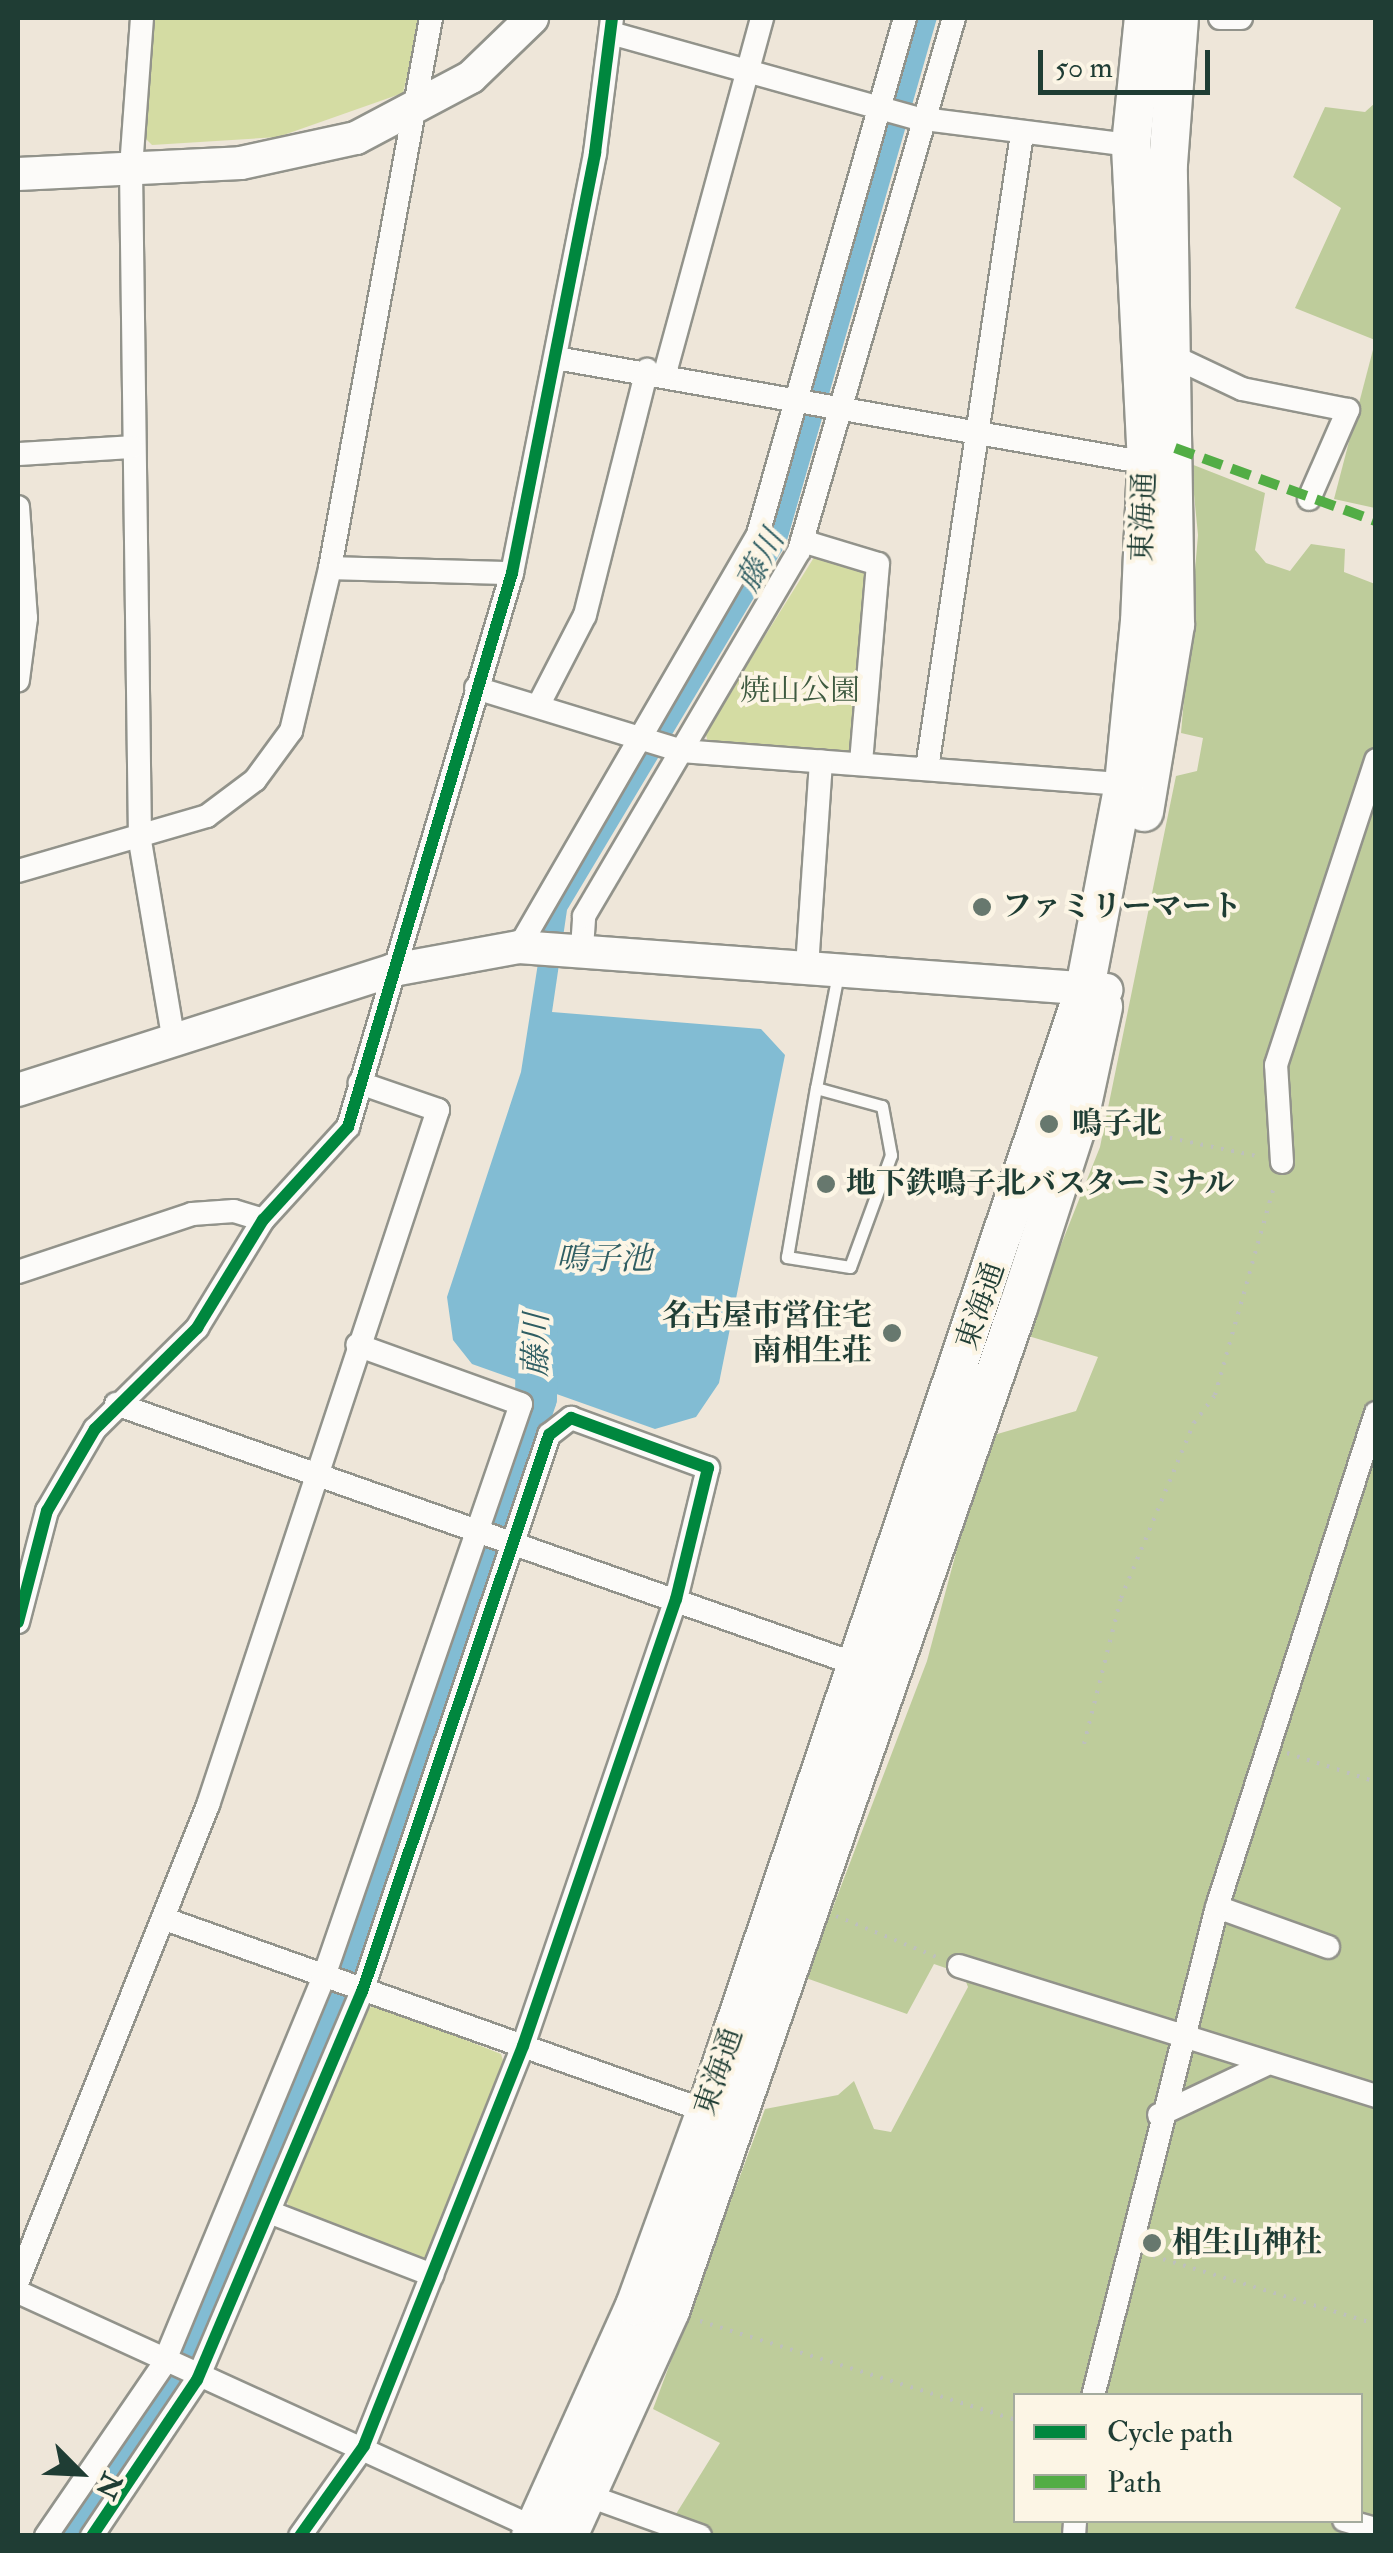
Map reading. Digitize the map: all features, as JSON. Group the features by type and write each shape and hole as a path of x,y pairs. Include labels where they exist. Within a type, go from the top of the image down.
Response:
{"main road":[{"name":"東海通","path":"1136,786 1146,462 1131,146 1144,18"},
{"name":"東海通","path":"545,2533 635,2306 1078,1119 1096,989 1136,786 1175,625 1168,354 1179,18"},
{"name":"東海通","path":"545,2533 589,2496 670,2311 809,1904 872,1669 1096,989"}],"street":[{"path":"142,18 132,170 132,447 140,841 174,1042"},
{"path":"18,871 140,841 236,795 291,731 330,568 431,18"},
{"path":"18,174 132,170 300,155 413,114 471,76 532,18"},
{"path":"538,706 585,616 762,18"},
{"path":"526,947 758,534 906,18"},
{"path":"575,948 584,916 802,541 837,403 920,118 954,18"},
{"path":"1220,18 1241,18"},
{"path":"18,1622 47,1511 116,1404 198,1328 263,1220 348,1126 512,573 556,358 611,25 882,110 1022,134 1131,146"},
{"path":"928,768 1022,134"},
{"path":"1168,354 1242,389 1348,410 1309,499"},
{"path":"556,358 656,371 1146,462"},
{"path":"18,454 132,447"},
{"path":"18,507 26,618 18,680"},
{"path":"802,541 878,564 860,764"},
{"path":"330,568 512,573"},
{"path":"476,688 678,750 1136,786"},
{"path":"1282,1162 1276,1066 1376,760"},
{"path":"821,761 823,969"},
{"path":"18,1090 393,970 526,947 1096,989"},
{"path":"18,2281 165,1919 438,1110 360,1082"},
{"path":"18,1272 192,1214 263,1220"},
{"path":"46,2536 181,2373 342,1987 492,1541 521,1404 357,1345"},
{"path":"116,1404 492,1541 676,1599 872,1669"},
{"path":"1095,2393 1159,2115 1217,1906 1376,1413"},
{"path":"92,2536 269,2212 492,1541 549,1435 571,1418 708,1468 676,1599 523,2046 364,2446 300,2536"},
{"path":"1217,1906 1328,1947"},
{"path":"165,1919 342,1987 706,2112"},
{"path":"959,1966 1376,2096"},
{"path":"1159,2115 1265,2064"},
{"path":"269,2212 432,2275"},
{"path":"18,2292 181,2373 364,2446 545,2533"},
{"path":"589,2496 700,2536"}],"lane":[{"path":"816,1088 882,1106 891,1155 850,1267 787,1257 816,1088 823,969"}],"path":[{"path":"1078,1119 1282,1162 1237,1291 1215,1395 1194,1424 1122,1598 1084,1744"},
{"path":"1269,1747 1376,1782"},
{"path":"809,1904 959,1966"},
{"path":"1129,2248 1376,2324"},
{"path":"670,2311 1013,2419"}],"green space":[{"path":"154,18 421,18 403,93 278,137 152,145 144,137"},
{"path":"1375,103 1375,340 1295,308 1341,208 1293,177 1325,107 1365,112"},
{"path":"1375,342 1375,508 1334,499"},
{"path":"1191,464 1265,493 1255,550 1266,563 1290,571 1311,544 1345,549 1344,572 1375,584 1375,2535 663,2535 720,2443 653,2409 765,2109 838,2095 854,2081 874,2129 891,2132 968,1987 963,1974 934,1964 907,2014 806,1978 927,1661 987,1437 1076,1411 1098,1357 1025,1335 1100,1147 1176,776 1197,771 1203,738 1181,733 1198,535"},
{"name":"焼山公園","path":"818,551 864,566 871,577 857,744 848,754 709,745 705,732"},
{"path":"380,2006 501,2054 504,2064 430,2257 416,2261 294,2214 286,2201 367,2008"}],"water":[{"name":"鳴子池","path":"914,18 937,18 786,544 567,910 552,1012 761,1029 785,1055 719,1383 696,1417 655,1429 472,1364 453,1340 447,1297 521,1072 546,912 768,537"}],"waterway":[{"name":"藤川","path":"69,2536 173,2393 337,1998 536,1398 537,1330"}],"marked path":[{"path":"1175,448 1376,521"}],"cycle path":[{"path":"18,1622 47,1511 95,1429 197,1328 263,1220 348,1127 512,573 595,153 612,18"},
{"path":"92,2536 197,2380 362,1992 549,1435 571,1418 708,1468 676,1599 523,2046 364,2446 300,2536"}],"place":[{"name":"ファミリーマート","path":"982,907"},
{"name":"鳴子北","path":"1049,1124"},
{"name":"地下鉄鳴子北バスターミナル","path":"826,1184"},
{"name":"名古屋市営住宅 南相生荘","path":"892,1333"},
{"name":"相生山神社","path":"1152,2243"}]}
